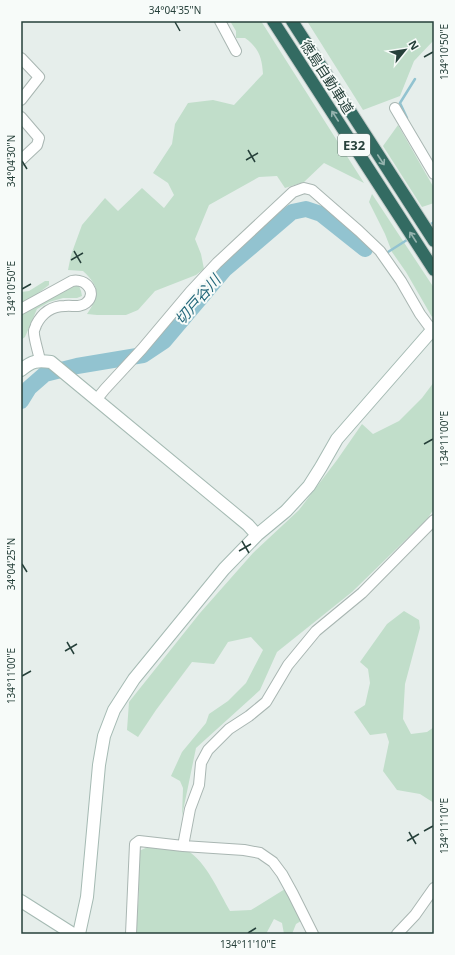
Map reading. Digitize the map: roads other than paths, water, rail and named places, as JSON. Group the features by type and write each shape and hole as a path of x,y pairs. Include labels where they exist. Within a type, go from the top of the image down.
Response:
{"highway":[{"name":"徳島自動車道","path":"273,21 434,270"},
{"name":"徳島自動車道","path":"292,21 434,241"}],"street":[{"path":"220,21 236,51"},
{"path":"21,58 38,77 21,100"},
{"path":"395,108 434,174"},
{"path":"21,117 39,138 37,145 21,160"},
{"path":"79,934 87,897 99,765 104,736 114,710 134,679 224,569 258,535 286,511 309,486 337,439 433,331 420,314 401,281 380,251 312,190 304,188 293,192 217,263 96,400"},
{"path":"21,309 72,281 80,280 89,288 90,295 86,303 79,306 55,307 48,310 40,317 34,331 40,361"},
{"path":"21,370 30,363 40,361 51,362 248,525 258,535"},
{"path":"183,846 190,809 199,785 201,763 208,750 229,729 250,716 266,702 288,665 316,631 362,594 434,520"},
{"path":"131,934 135,844 139,841 183,846 244,850 260,853 273,862 282,874 313,934"},
{"path":"397,934 415,915 434,888"},
{"path":"21,901 73,934"}],"waterway":[{"path":"407,118 400,103 415,79"},
{"name":"切戸谷川","path":"21,401 29,388 45,374 77,366 143,355 164,341 224,270 292,212 306,209 321,214 365,249"},
{"path":"428,226 434,222"},
{"path":"388,252 410,238"}]}
